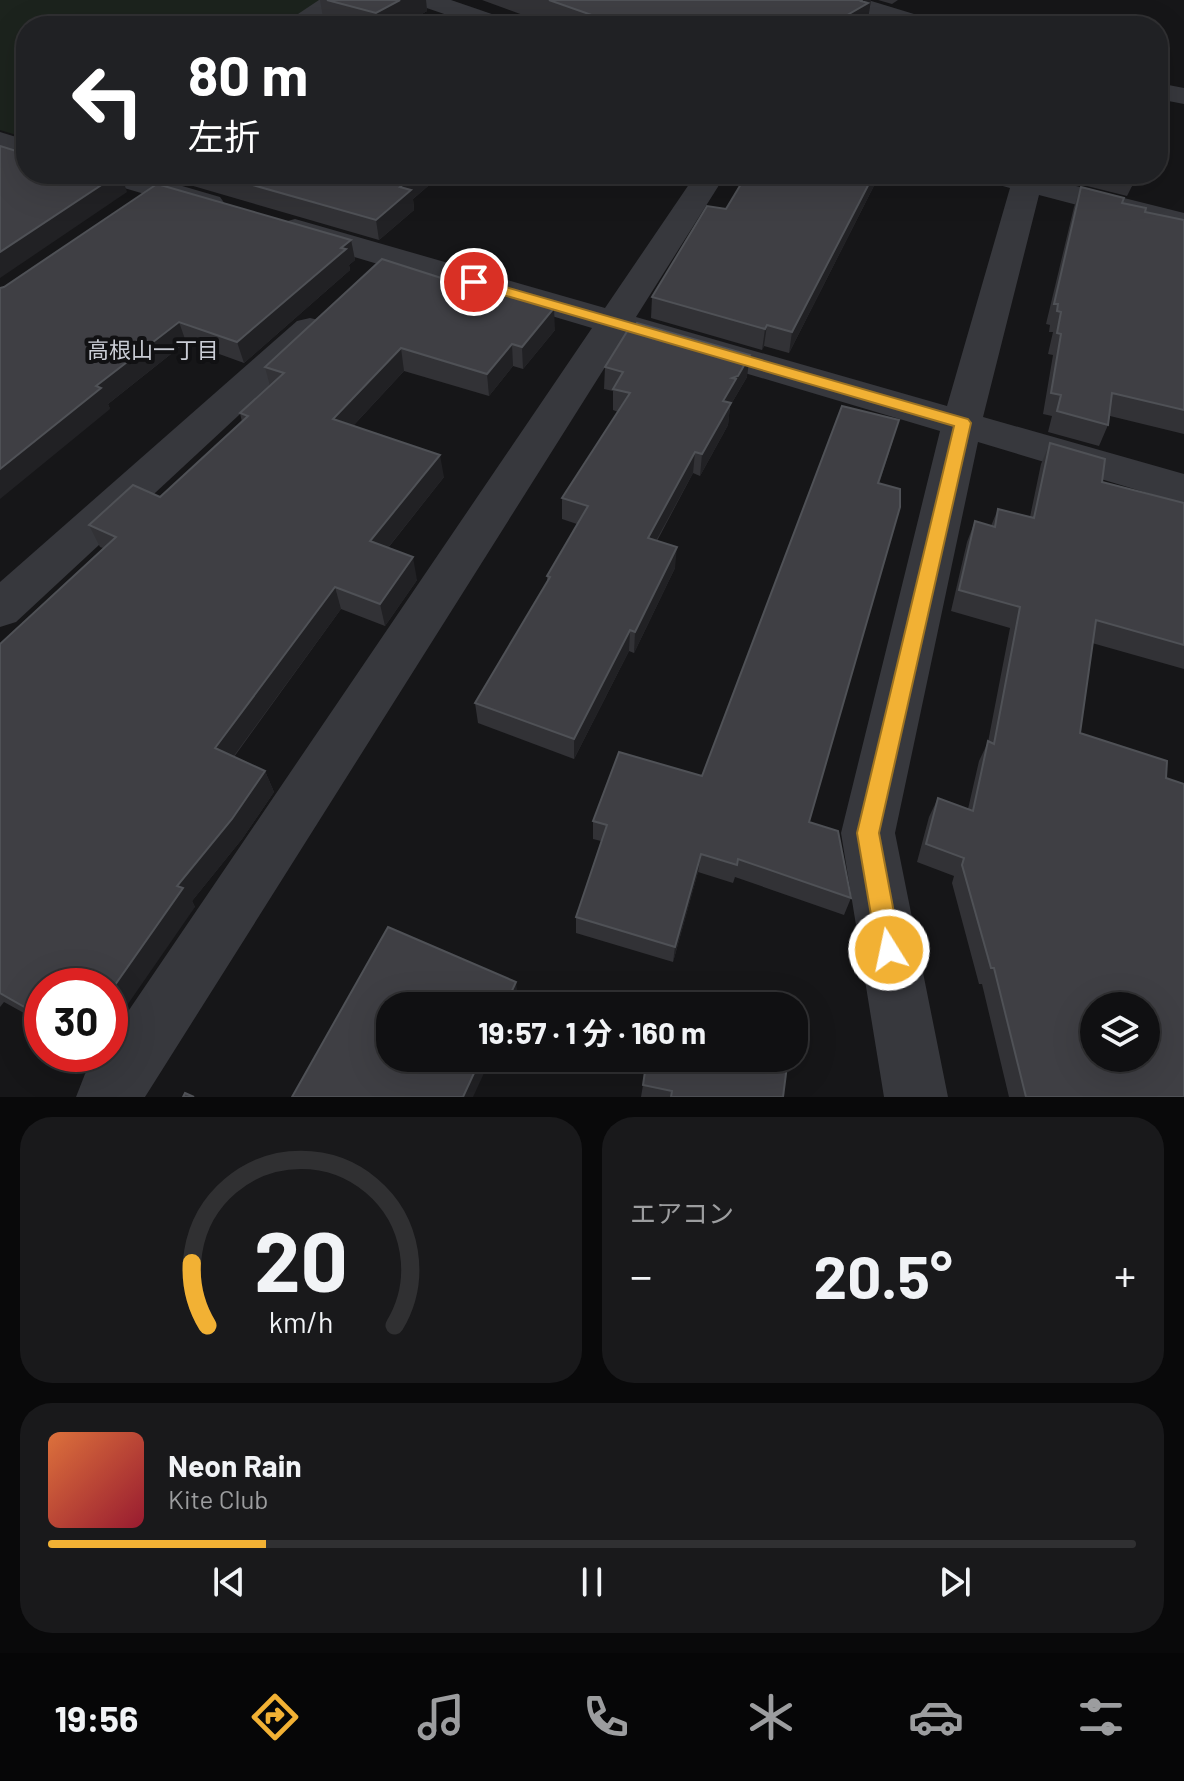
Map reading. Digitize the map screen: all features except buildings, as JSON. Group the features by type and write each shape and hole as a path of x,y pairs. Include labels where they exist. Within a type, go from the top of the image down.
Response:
{"street":[{"path":"309,16 336,0"},
{"path":"427,0 474,16"},
{"path":"843,0 895,16"},
{"path":"141,184 1184,489"},
{"path":"108,1097 705,184"},
{"path":"916,1097 868,833 962,423 1027,184"},
{"path":"1031,184 1184,223"},
{"path":"122,215 158,189"},
{"path":"0,609 389,257"}],"shaded area":[{"path":"0,0 323,0 297,16 16,16 16,135 0,130"}],"district":[{"name":"高根山一丁目","path":"153,350"}],"route":[{"path":"474,282 962,423 868,833 889,950"}]}
